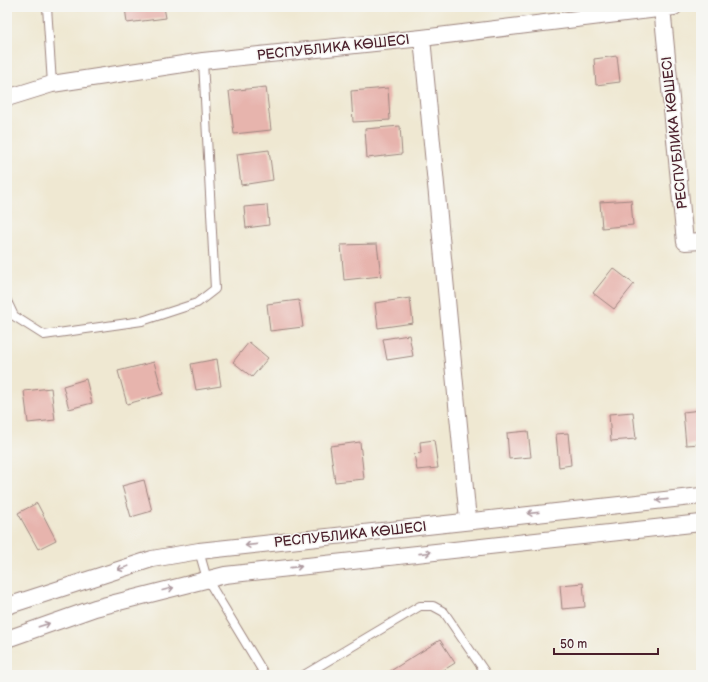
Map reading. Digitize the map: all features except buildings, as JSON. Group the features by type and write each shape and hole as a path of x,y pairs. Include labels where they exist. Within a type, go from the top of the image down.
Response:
{"street":[{"name":"РЕСПУБЛИКА КӨШЕСІ","path":"7,98 52,84 203,61 422,38 666,8 685,242 701,241"},
{"path":"422,38 468,520"},
{"name":"РЕСПУБЛИКА КӨШЕСІ","path":"7,606 152,559 199,551 468,520 701,496"},
{"path":"7,639 95,608 225,574 701,523"}],"lane":[{"path":"47,7 52,84"},
{"path":"7,301 14,316 44,335 142,321 197,303 215,288 203,61"},
{"path":"199,551 207,579 265,675"},
{"path":"304,675 420,606 433,606 444,612 484,674"}]}
